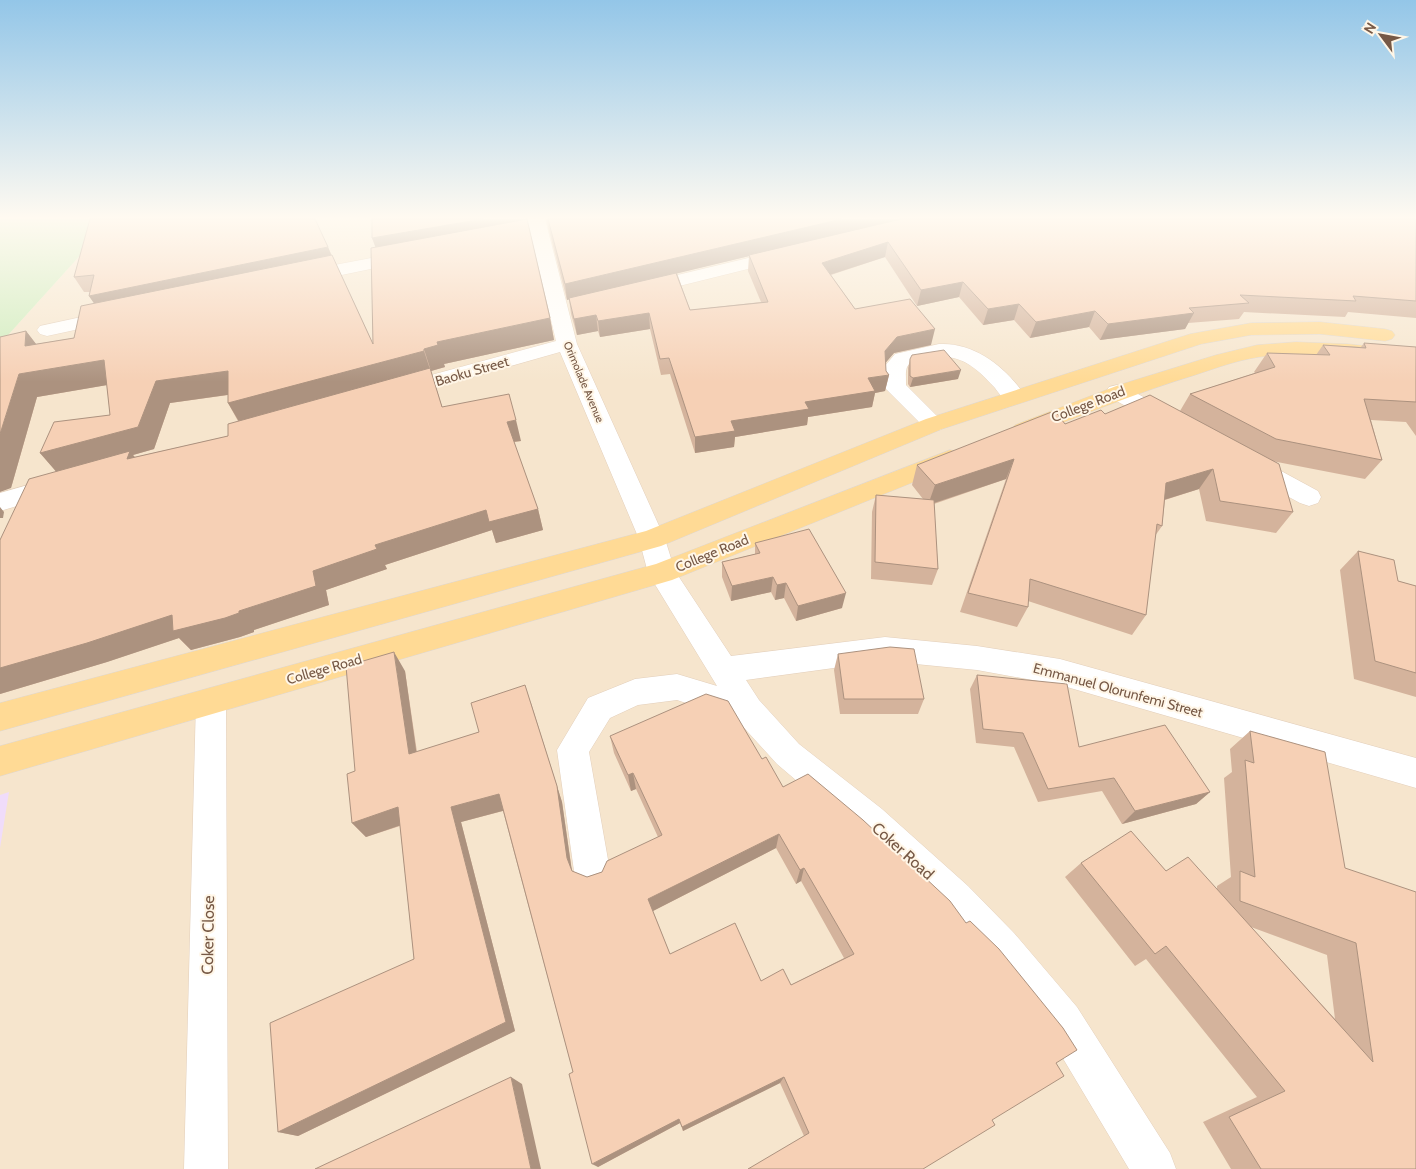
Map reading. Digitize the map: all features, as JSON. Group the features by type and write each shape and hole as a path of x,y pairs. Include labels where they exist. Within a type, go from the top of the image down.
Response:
{"main road":[{"name":"College Road","path":"0,717 652,539 934,424 1197,338 1251,329 1320,328 1416,338"},
{"name":"College Road","path":"997,440 1117,392 1234,355 1278,349 1373,351 1416,356"},
{"name":"College Road","path":"0,761 662,573 969,451"}],"street":[{"path":"286,280 318,274"},
{"name":"Orimolade Avenue","path":"552,274 568,308 567,344 652,539"},
{"path":"626,293 707,274"},
{"path":"47,330 133,312"},
{"name":"Baoku Street","path":"375,398 567,344"},
{"path":"934,424 895,387 895,367 902,358 944,350 964,352 985,366 1016,397"},
{"path":"1117,392 1187,430"},
{"path":"1230,454 1309,497"},
{"path":"0,502 77,480"},
{"name":"Coker Road","path":"652,539 662,573 748,710 788,754 870,821 955,899 1001,946 1063,1021 1154,1169"},
{"name":"Emmanuel Olorunfemi Street","path":"724,670 885,649 977,658 1060,672 1416,773"},
{"path":"592,871 573,750 599,708 635,692 677,687 748,710"},
{"name":"Coker Close","path":"206,1169 211,701"}],"shaded area":[{"path":"64,274 1416,274 1416,1169 0,1169 0,344"},
{"path":"9,792 0,848 0,795"}],"green space":[{"path":"0,274 64,274 0,344"}],"building":[{"path":"75,274 198,274 89,296 94,275 74,277"},
{"path":"241,274 341,274 373,344 372,274 540,274 550,318 437,342 438,345 424,349 424,351 228,403 228,371 156,381 138,427 40,453 54,422 110,415 104,360 19,374 0,434 0,337 26,331 25,346 74,338 81,306"},
{"path":"562,274 610,274 565,284"},
{"path":"676,274 690,310 768,302 757,274 830,274 855,309 910,299 935,329 897,337 885,351 886,371 889,375 868,378 875,391 805,402 809,409 731,421 735,431 695,437 669,358 660,359 649,313 598,321 596,315 574,319 569,298"},
{"path":"910,274 1416,274 1416,301 1353,296 1356,301 1240,295 1249,303 1189,308 1194,313 1108,324 1095,311 1036,322 1019,304 988,309 963,282 921,290"},
{"path":"1364,343 1416,347 1416,402 1364,399 1382,460 1276,439 1190,394 1275,367 1267,353 1330,355 1323,345 1366,348"},
{"path":"944,350 961,370 913,378 910,376 910,359 912,355"},
{"path":"430,368 442,407 509,394 516,420 507,422 538,509 489,522 486,510 375,545 377,549 313,571 316,586 239,611 239,613 225,618 173,631 172,615 87,643 0,668 0,540 29,479 130,451 127,459 228,436 228,424"},
{"path":"1150,395 1279,464 1293,512 1220,501 1213,469 1166,483 1162,526 1157,524 1146,615 1030,579 1028,607 968,593 1014,459 935,485 917,465 1055,411 1065,424 1101,410 1105,414"},
{"path":"876,495 934,500 938,569 875,562"},
{"path":"809,529 846,593 798,606 786,583 777,585 773,577 732,586 722,562 760,553 755,543"},
{"path":"1358,551 1394,560 1398,581 1416,586 1416,673 1375,661"},
{"path":"890,647 914,649 924,699 844,699 838,654"},
{"path":"394,652 409,754 479,732 471,703 525,685 557,786 567,858 572,871 587,877 602,872 607,861 662,835 633,773 628,775 610,736 706,694 728,701 762,759 766,757 783,787 808,774 863,820 950,901 966,923 970,921 999,949 1063,1028 1077,1050 1056,1063 1064,1076 992,1120 995,1125 923,1169 748,1169 809,1133 784,1077 682,1127 679,1119 592,1164 569,1074 573,1072 499,794 451,807 506,1022 278,1132 270,1023 414,959 398,807 352,823 347,774 355,771 346,666","holes":["779,834 800,870 804,868 854,954 791,985 783,969 761,981 735,923 670,954 648,899"]},
{"path":"977,675 1067,684 1079,747 1165,725 1210,792 1135,811 1114,778 1048,789 1023,733 983,729"},
{"path":"1250,731 1325,752 1345,868 1416,892 1416,1169 1261,1169 1229,1117 1285,1091 1166,946 1155,954 1081,863 1131,831 1166,871 1188,857 1373,1062 1356,943 1240,901 1240,871 1255,877 1245,760 1254,763"},
{"path":"511,1077 531,1169 315,1169"}]}
